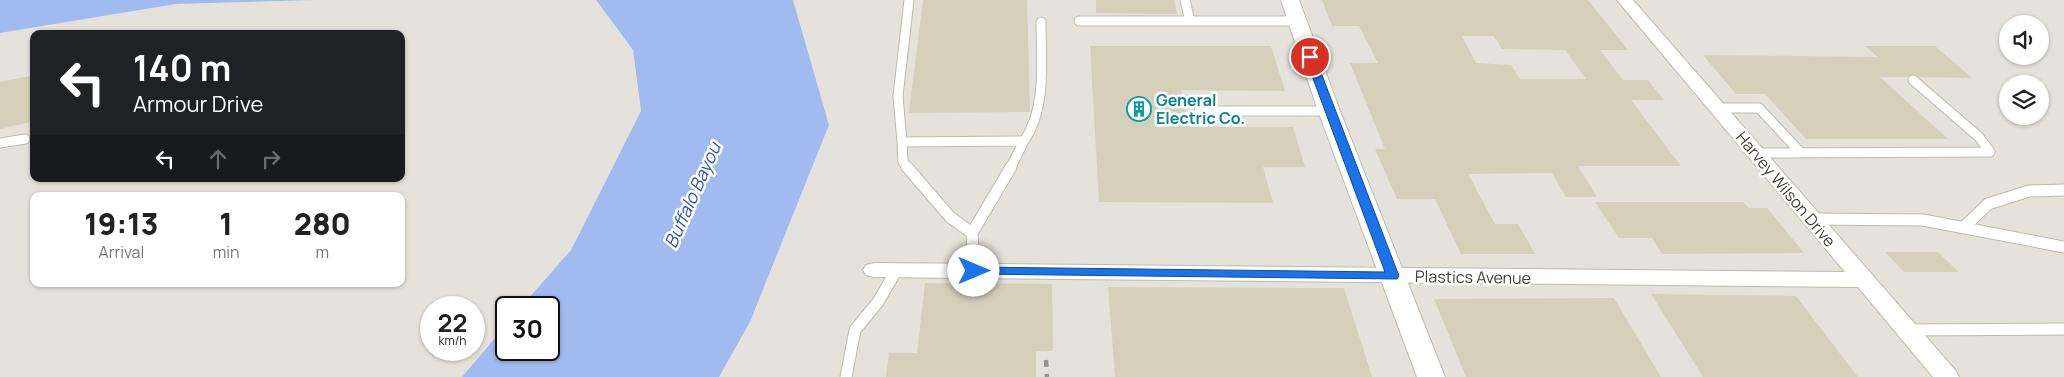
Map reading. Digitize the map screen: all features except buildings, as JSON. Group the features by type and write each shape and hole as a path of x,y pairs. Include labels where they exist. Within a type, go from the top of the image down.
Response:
{"street":[{"name":"Harvey Wilson Drive","path":"1625,0 1947,377"},
{"path":"1294,11 1329,111 1431,377"},
{"name":"Plastics Avenue","path":"874,270 1863,280"}],"lane":[{"path":"909,0 898,96 903,162 917,181 950,217 972,233"},
{"path":"1186,0 1190,21"},
{"path":"1079,21 1190,21 1294,11"},
{"path":"974,271 972,233 1002,184 1024,141 1030,135 1038,110 1041,22"},
{"path":"1756,153 1990,152 1979,138 1914,80"},
{"path":"1717,108 1759,108 1801,153"},
{"path":"1199,111 1329,111"},
{"path":"0,143 25,139"},
{"path":"902,142 1024,141"},
{"path":"1963,228 1988,204 2029,191 2064,190"},
{"path":"1811,219 1923,220 2064,247"},
{"path":"846,377 855,330 878,302 896,271"},
{"path":"1907,330 2064,329"}],"shaded area":[{"path":"316,0 596,0 633,50 641,111 571,250 531,296 495,296 495,338 485,350 485,296 420,296 420,361 476,361 462,377 0,377 0,33 176,4"},
{"path":"793,0 2064,0 2064,377 719,377 750,322 829,125"}],"water":[{"path":"0,0 316,0 176,4 0,33"},
{"name":"Buffalo Bayou","path":"596,0 793,0 829,125 750,322 719,377 462,377 476,361 485,361 485,350 495,338 495,361 560,361 560,296 531,296 571,250 641,111 633,50"}],"railway":[{"path":"1046,360 1047,377"}],"place":[{"name":"General Electric Co.","path":"1139,109"}],"route":[{"path":"974,271 1392,276 1310,57"}]}
